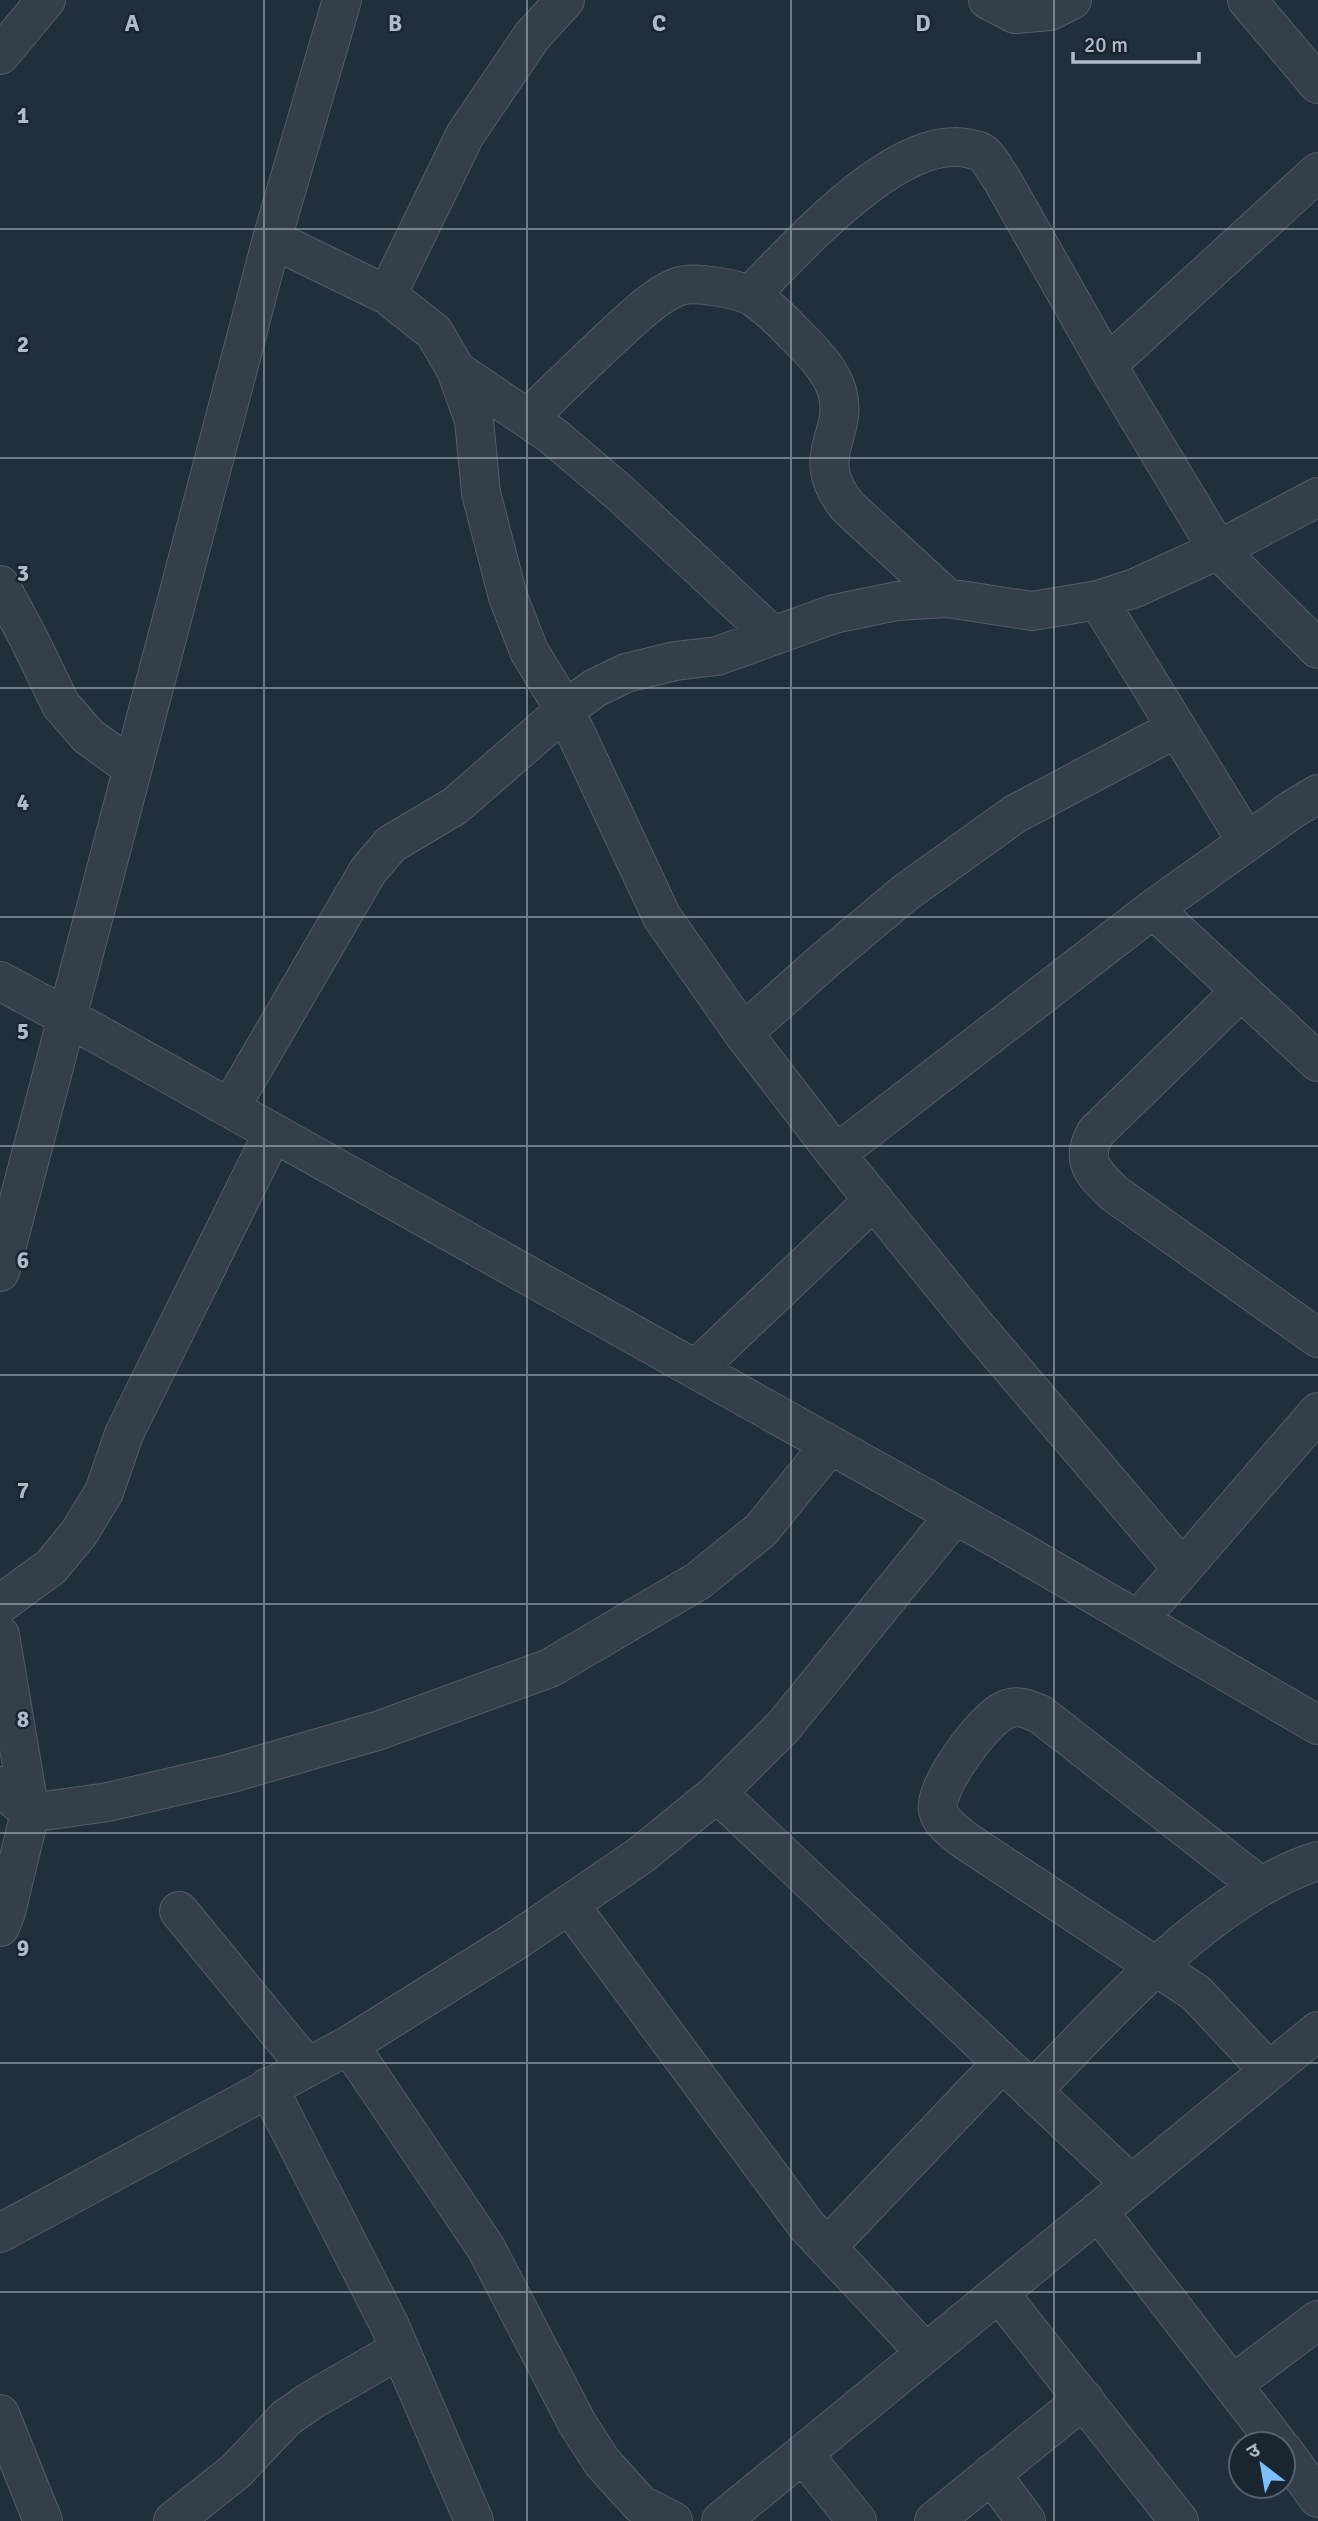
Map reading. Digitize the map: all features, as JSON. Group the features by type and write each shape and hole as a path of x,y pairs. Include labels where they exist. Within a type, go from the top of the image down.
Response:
{"street":[{"path":"0,55 46,0"},
{"path":"0,1272 272,239 342,0"},
{"path":"387,295 465,135 532,36 565,0"},
{"path":"988,0 1015,13 1050,10 1072,0"},
{"path":"1247,0 1318,84"},
{"path":"750,295 837,210 885,172 926,150 957,145 981,152 1001,177 1107,365 1218,550 1318,649"},
{"path":"1107,365 1318,172"},
{"path":"272,239 387,295 434,332 456,370 474,420 481,493 508,597 529,651 565,710 662,917 743,1033 836,1154 975,1325 1182,1568"},
{"path":"528,418 647,305 681,285 712,285 750,295 775,314 798,338 825,367 836,387 840,405 829,456 830,475 837,492 848,506 947,598"},
{"path":"456,370 553,436 621,494 773,636"},
{"path":"230,1108 368,872 391,844 455,806 565,710 595,688 626,673 676,661 717,656 834,614 897,601 947,598 1032,611 1098,600 1135,588 1218,550 1318,497"},
{"path":"0,586 61,705 88,736 132,768"},
{"path":"1098,600 1247,842"},
{"path":"743,1033 905,893 1015,814 1177,728"},
{"path":"836,1154 1153,909 1318,794"},
{"path":"1153,909 1318,1062"},
{"path":"0,981 955,1515 1318,1725"},
{"path":"1241,991 1096,1132 1089,1144 1088,1162 1096,1176 1115,1194 1318,1338"},
{"path":"0,1604 51,1567 79,1533 104,1492 124,1434 273,1133"},
{"path":"695,1369 873,1200"},
{"path":"1138,1620 1182,1568 1304,1453 1318,1412"},
{"path":"30,1813 108,1802 228,1774 377,1731 550,1668 698,1581 761,1530 830,1445"},
{"path":"0,2233 349,2045 517,1940 641,1855 718,1793 783,1727 955,1515"},
{"path":"0,1635 30,1813 0,1927"},
{"path":"1260,1886 1040,1714 1021,1706 1004,1710 991,1719 975,1737 940,1792 937,1807 941,1819 966,1841 1156,1964 1196,1993 1269,2071"},
{"path":"0,1786 30,1813"},
{"path":"718,1793 1131,2184"},
{"path":"1032,2091 1156,1964 1197,1930 1260,1886 1318,1861"},
{"path":"569,1904 807,2226 926,2353"},
{"path":"179,1911 307,2067"},
{"path":"721,2521 1318,2031"},
{"path":"349,2045 486,2248 577,2423 602,2462 640,2504 673,2521"},
{"path":"827,2247 1002,2063"},
{"path":"268,2087 400,2349 474,2521"},
{"path":"1098,2211 1233,2384 1275,2430"},
{"path":"999,2293 1179,2521"},
{"path":"1233,2384 1318,2320"},
{"path":"173,2521 236,2471 286,2418 400,2349"},
{"path":"934,2521 1084,2399"},
{"path":"0,2414 32,2516"},
{"path":"803,2454 857,2521"},
{"path":"1297,2458 1318,2498"},
{"path":"991,2474 1026,2521"}]}
